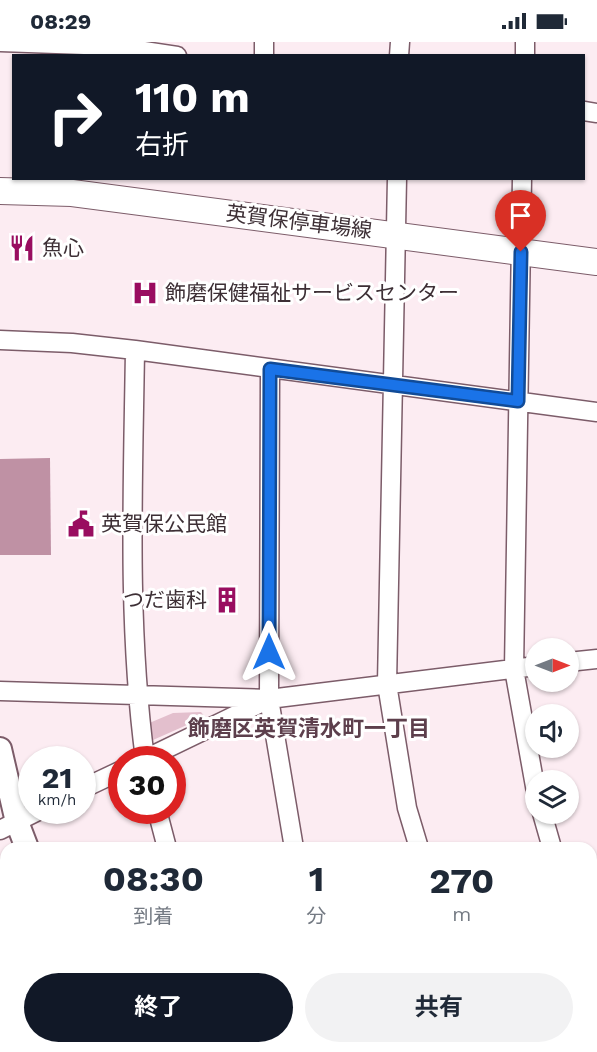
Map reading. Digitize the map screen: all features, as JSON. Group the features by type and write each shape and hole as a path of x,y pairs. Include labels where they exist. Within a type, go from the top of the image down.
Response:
{"main road":[{"name":"英賀保停車場線","path":"0,191 72,193 597,262"}],"street":[{"path":"0,42 112,44 166,54"},
{"path":"396,180 387,684 407,808 417,842"},
{"path":"522,180 514,669 532,770"},
{"path":"0,340 72,343 135,350 597,411"},
{"path":"135,350 132,556 137,697 145,759 269,699"},
{"path":"270,369 269,699 293,842"},
{"path":"579,661 597,659"},
{"path":"0,691 137,697 269,699 525,668"},
{"path":"0,749 8,826 22,842"},
{"path":"160,824 165,842"},
{"path":"545,824 550,842"}],"shaded area":[{"path":"50,458 51,555 0,555 0,459"},
{"path":"201,712 205,717 153,740 147,724 173,713"}],"place":[{"name":"魚心","path":"22,248"},
{"name":"飾磨保健福祉サービスセンター","path":"145,293"},
{"name":"英賀保公民館","path":"81,524"},
{"name":"つだ歯科","path":"227,600"}],"district":[{"name":"飾磨区英賀清水町一丁目","path":"309,728"}],"route":[{"path":"269,652 270,369 518,401 521,252"}]}
